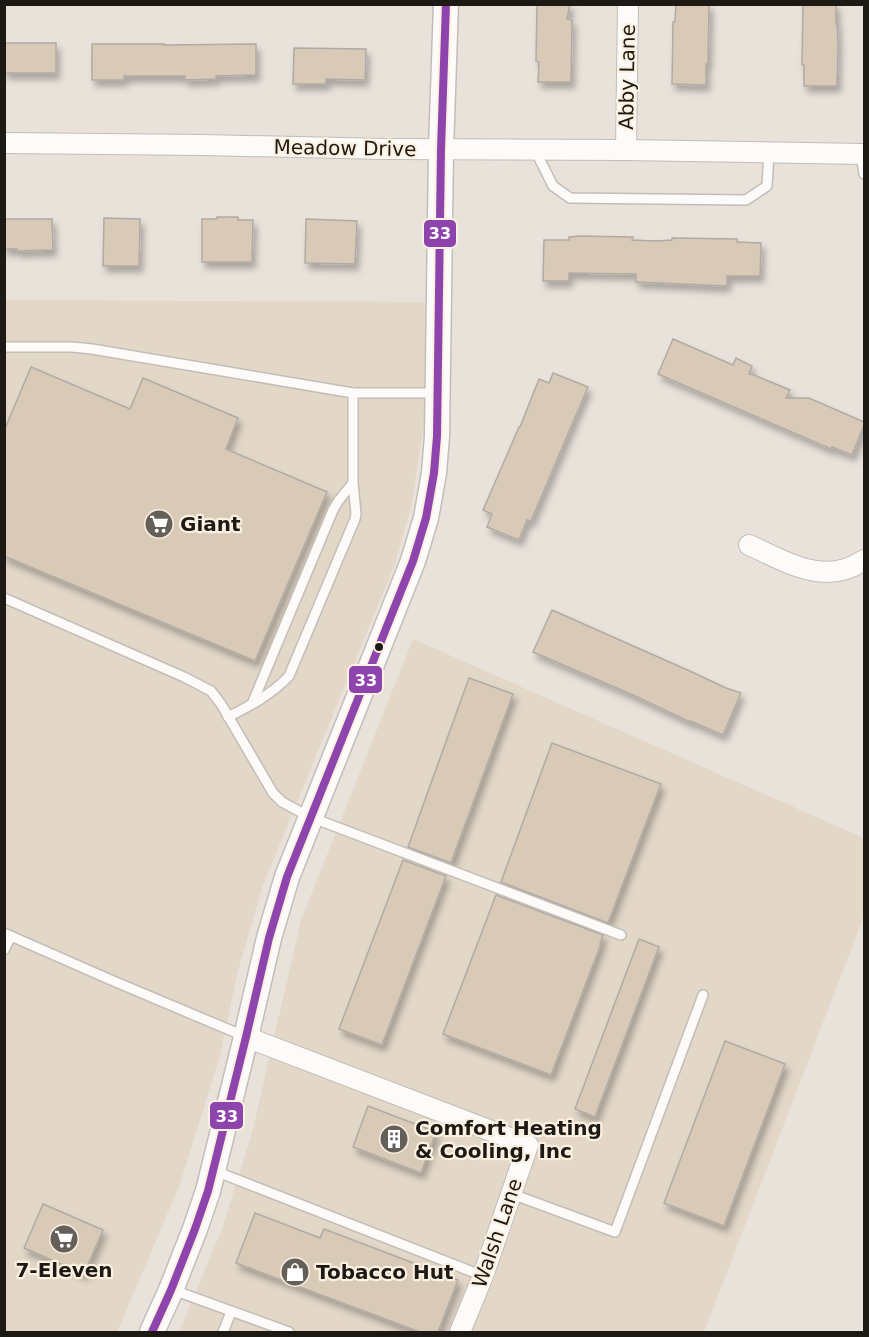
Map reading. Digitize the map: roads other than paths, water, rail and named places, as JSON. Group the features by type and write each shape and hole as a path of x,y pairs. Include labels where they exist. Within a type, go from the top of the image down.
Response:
{"street":[{"path":"152,1332 195,1229 213,1170 269,938 287,877 413,561 426,518 434,473 437,436 441,149 447,4"},
{"name":"Abby Lane","path":"626,150 628,4"},
{"name":"Meadow Drive","path":"4,143 862,154"},
{"path":"749,545 804,569 818,572 837,572 855,566 864,560"},
{"name":"Walsh Lane","path":"246,1037 528,1145 483,1276 460,1332"}],"lane":[{"path":"535,150 553,186 570,198 746,200 766,186 769,152"},
{"path":"862,154 864,174"},
{"path":"4,347 72,346 353,393 438,393"},
{"path":"228,717 252,705 289,676 355,519 353,393"},
{"path":"252,705 333,510 353,483"},
{"path":"4,598 203,686 216,696 273,794 282,802 310,817 621,935"},
{"path":"4,950 8,935 246,1037"},
{"path":"512,1194 615,1232 703,994"},
{"path":"213,1170 483,1276"},
{"path":"171,1290 289,1332"},
{"path":"223,1332 231,1312"}],"place":[{"name":"Giant","path":"159,524"},
{"name":"Comfort Heating & Cooling, Inc","path":"394,1139"},
{"name":"7-Eleven","path":"64,1239"},
{"name":"Tobacco Hut","path":"295,1272"}]}
